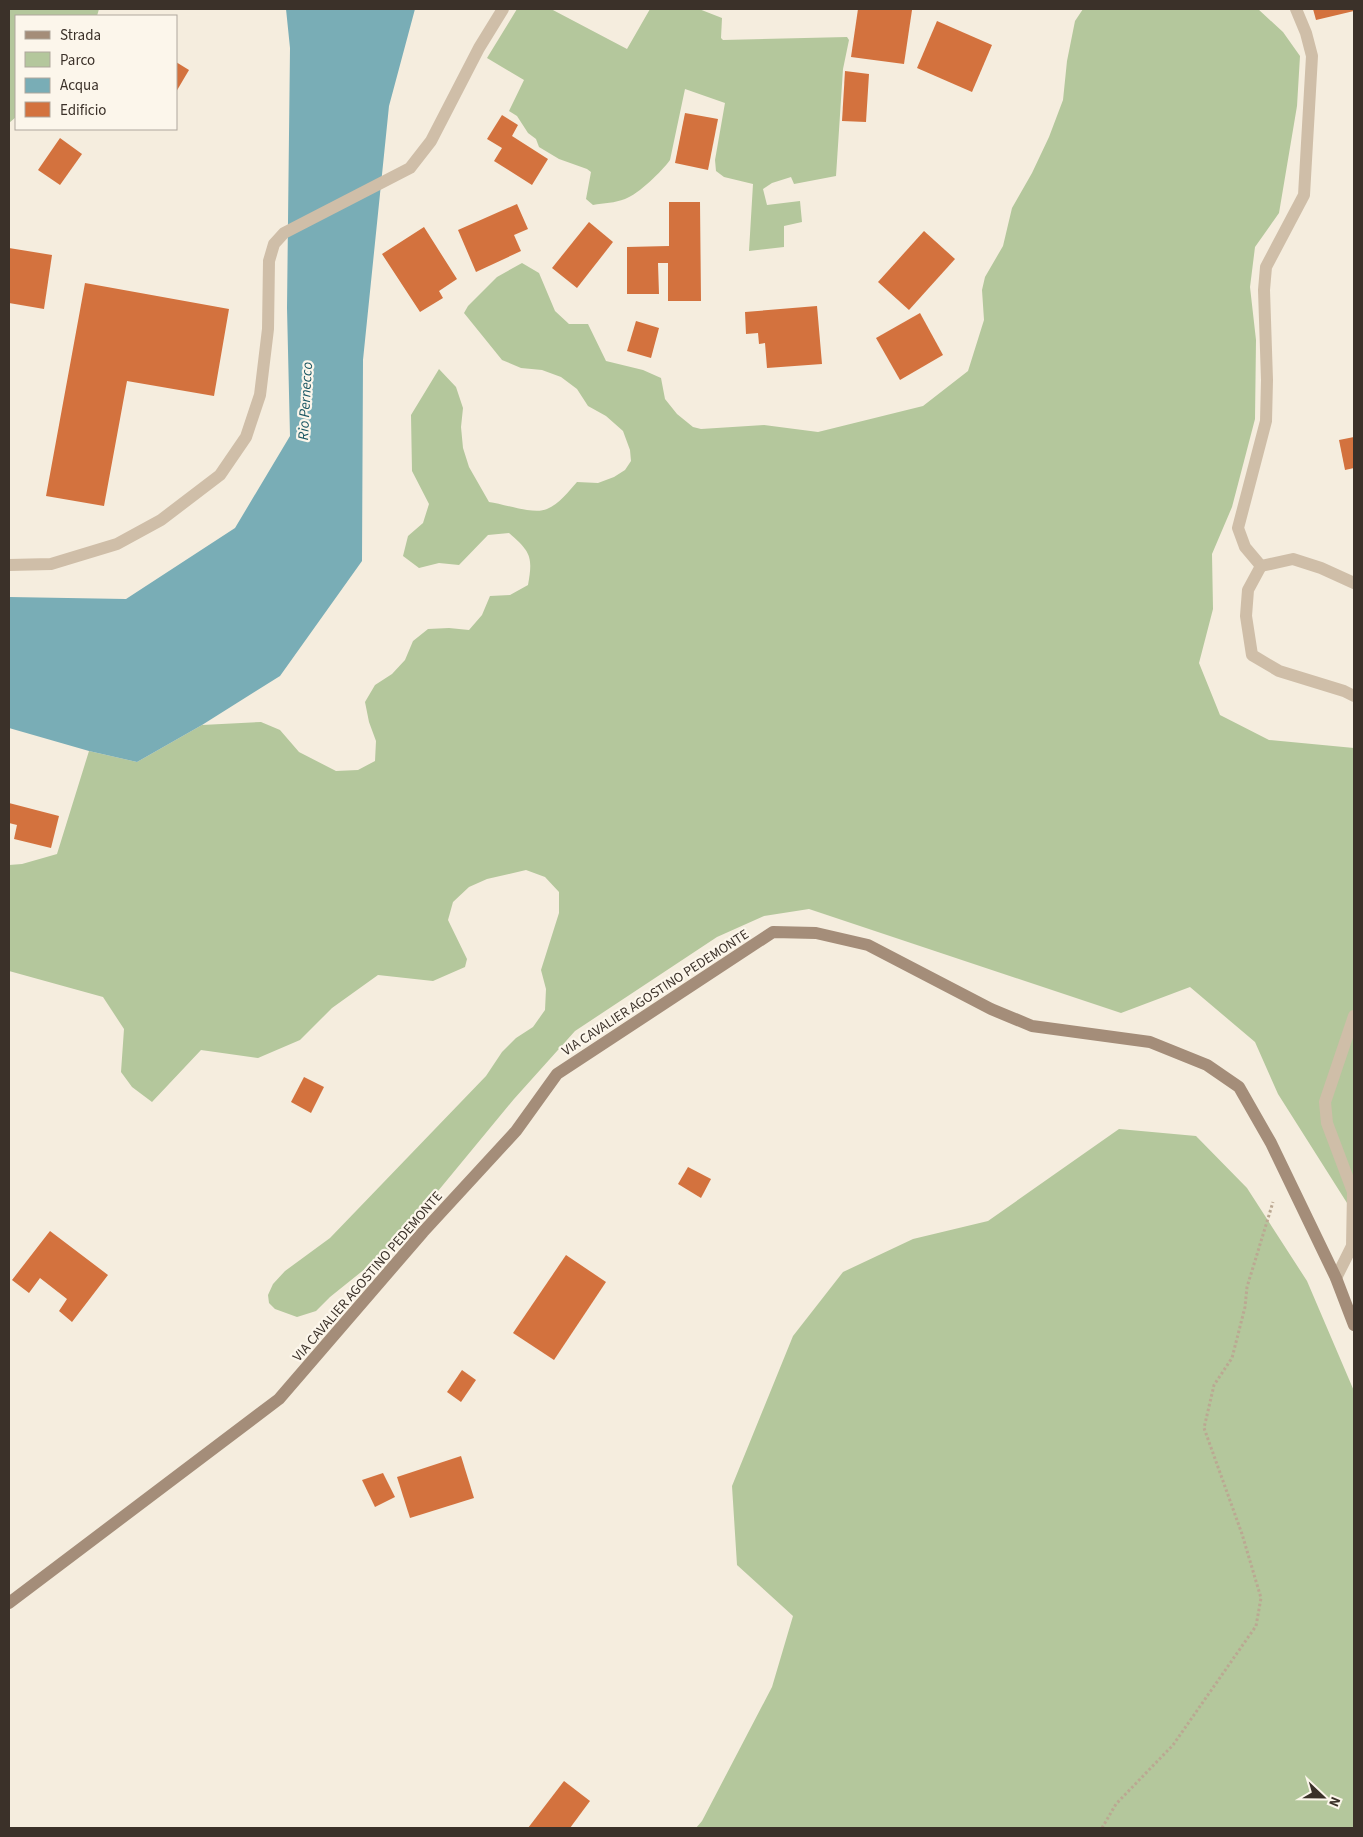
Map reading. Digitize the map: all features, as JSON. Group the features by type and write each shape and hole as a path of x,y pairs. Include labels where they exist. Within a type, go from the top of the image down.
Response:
{"main road":[{"name":"VIA CAVALIER AGOSTINO PEDEMONTE","path":"9,1603 279,1399 423,1232 516,1131 557,1074 774,932 816,933 868,945 991,1009 1032,1026 1150,1042 1208,1065 1239,1087 1282,1165 1336,1278 1354,1325"}],"street":[{"path":"9,565 52,564 118,544 161,520 220,475 246,437 260,394 268,329 269,261 274,244 284,233 410,168 431,142 479,48 503,9"},
{"path":"1261,566 1246,547 1238,528 1266,421 1267,380 1264,290 1266,267 1304,195 1312,56 1306,33 1296,9"},
{"path":"1354,583 1320,568 1293,559 1261,566 1248,590 1246,616 1252,655 1279,671 1344,691 1354,696"},
{"path":"1336,1278 1352,1246 1353,1192 1327,1124 1325,1102 1354,1016"}],"path":[{"path":"1102,1828 1116,1804 1173,1745 1256,1626 1261,1598 1242,1534 1204,1428 1214,1385 1232,1358 1245,1307 1247,1287 1271,1210 1282,1165"}],"green space":[{"path":"9,9 99,9 97,15 15,15 15,118 9,123"},
{"path":"517,9 551,9 627,49 650,9 699,9 722,18 721,38 723,40 847,37 849,40 843,69 836,176 794,184 791,177 772,183 763,189 767,205 800,201 802,222 784,226 784,247 749,251 753,184 724,177 716,171 715,160 725,103 685,89 670,160 650,182 631,196 617,201 593,205 586,199 591,172 559,159 539,147 536,139 528,133 517,116 509,111 524,80 487,58"},
{"path":"1083,9 1258,9 1283,32 1300,56 1297,106 1279,213 1255,247 1250,287 1256,340 1255,419 1232,507 1212,554 1213,609 1199,663 1220,715 1269,740 1354,748 1354,1214 1278,1094 1255,1042 1190,987 1121,1013 809,909 764,916 717,937 575,1031 514,1099 391,1248 330,1297 316,1311 297,1317 275,1309 269,1303 268,1295 273,1284 285,1271 330,1238 486,1076 502,1052 516,1038 533,1027 545,1010 546,989 541,970 559,913 559,892 545,877 526,870 487,879 469,887 453,902 448,920 467,959 465,967 433,981 378,975 332,1008 300,1040 258,1058 201,1050 152,1102 132,1087 121,1072 124,1029 103,997 9,971 9,865 22,864 57,854 89,751 137,762 202,725 261,722 280,730 299,752 336,771 358,770 375,761 376,741 369,722 365,702 375,685 392,674 405,660 413,641 428,629 449,628 469,630 482,615 490,596 510,595 528,585 529,556 522,545 509,533 488,535 459,565 439,563 419,568 403,556 408,536 423,523 429,504 412,471 411,415 439,369 456,387 463,408 461,427 463,448 469,467 489,502 541,511 560,501 577,482 598,483 614,477 625,470 631,461 630,450 623,431 606,416 588,406 577,389 561,377 542,370 521,368 502,360 464,313 468,306 497,277 522,263 539,273 555,311 569,324 588,324 606,361 643,370 661,378 665,399 677,414 693,427 701,429 764,425 818,432 923,406 968,371 984,320 982,290 985,277 1003,246 1012,208 1032,173 1049,137 1063,100 1067,61 1075,21"},
{"path":"1119,1129 1196,1136 1247,1188 1307,1281 1354,1391 1354,1828 696,1828 702,1821 772,1687 793,1616 737,1565 732,1486 793,1336 843,1272 913,1239 988,1221"}],"water":[{"name":"Rio Pernecco","path":"286,9 415,9 389,106 363,360 362,561 280,676 202,725 137,762 89,751 9,728 9,597 126,599 235,528 290,436 287,308 290,48"}],"building":[{"path":"858,9 912,10 904,64 851,57"},
{"path":"1313,9 1354,9 1354,11 1316,20"},
{"path":"937,21 992,45 972,92 917,68"},
{"path":"178,63 189,70 178,89"},
{"path":"845,71 869,74 866,122 842,121"},
{"path":"685,113 718,119 708,170 675,163"},
{"path":"502,115 518,125 512,136 548,159 532,185 494,161 502,148 487,139"},
{"path":"60,138 82,154 60,185 38,170"},
{"path":"669,202 700,202 701,301 668,301 668,263 658,263 659,294 627,294 627,247 669,246"},
{"path":"517,204 528,229 514,235 521,251 476,272 458,230"},
{"path":"589,222 613,242 577,288 552,268"},
{"path":"424,227 457,279 439,291 443,298 420,312 382,254"},
{"path":"924,231 955,259 909,310 878,282"},
{"path":"9,248 52,255 44,309 9,303"},
{"path":"85,283 229,309 214,396 127,381 104,506 46,496"},
{"path":"817,306 822,364 767,368 765,343 759,344 758,333 746,334 745,312"},
{"path":"920,313 943,355 900,380 876,338"},
{"path":"636,321 659,328 651,358 627,351"},
{"path":"1354,437 1354,468 1345,470 1339,440"},
{"path":"9,803 59,816 51,848 14,839 17,825 9,823"},
{"path":"304,1077 324,1087 311,1113 291,1102"},
{"path":"688,1167 711,1179 701,1198 678,1184"},
{"path":"50,1231 108,1275 72,1322 59,1311 67,1299 40,1278 29,1293 12,1280"},
{"path":"566,1255 606,1282 554,1360 513,1333"},
{"path":"462,1370 476,1380 461,1402 447,1392"},
{"path":"461,1456 474,1498 410,1518 397,1477"},
{"path":"383,1473 395,1497 375,1507 362,1480"},
{"path":"564,1781 590,1801 570,1828 528,1828"}]}
